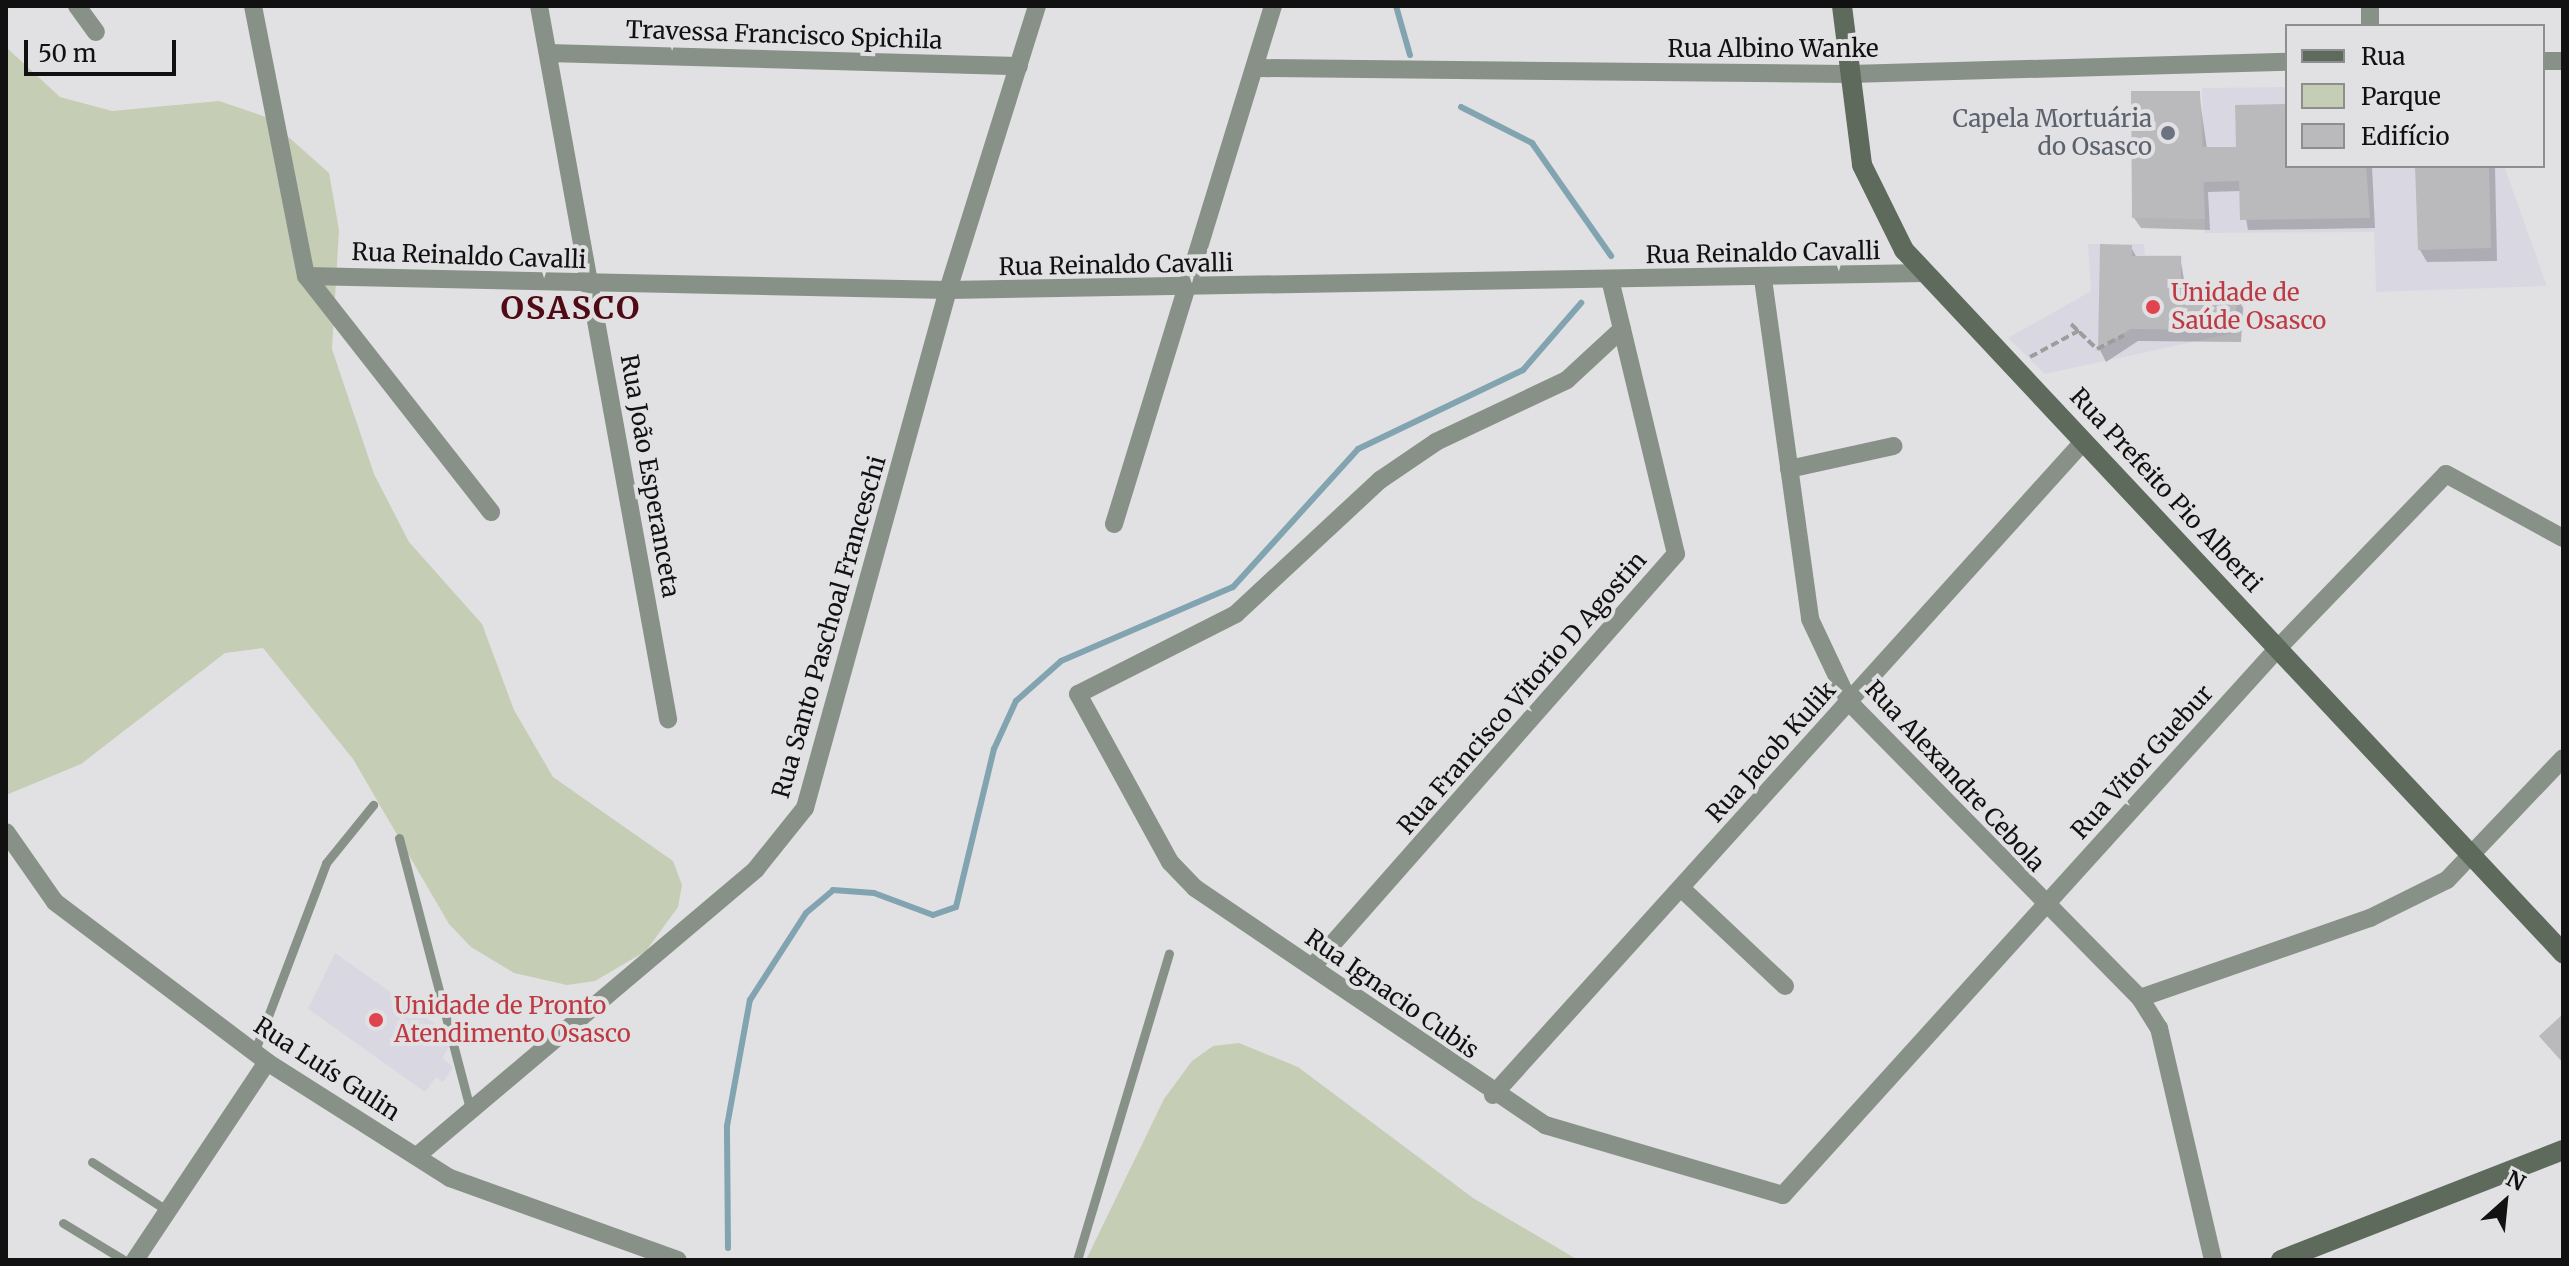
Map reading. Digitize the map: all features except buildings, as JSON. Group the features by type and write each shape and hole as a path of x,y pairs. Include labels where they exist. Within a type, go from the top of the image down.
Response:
{"main road":[{"name":"Rua Prefeito Pio Alberti","path":"1842,6 1862,165 1878,208 1926,273 2279,647 2466,856 2563,953"},
{"path":"2281,1260 2563,1150"}],"street":[{"path":"77,6 96,32"},
{"path":"253,6 306,276 491,512"},
{"name":"Rua João Esperanceta","path":"539,6 592,284 668,719"},
{"name":"Rua Santo Paschoal Franceschi","path":"418,1155 756,869 805,808 948,290 1037,6"},
{"path":"1114,524 1184,289 1258,68 1273,6"},
{"name":"Travessa Francisco Spichila","path":"548,53 1019,66"},
{"name":"Rua Albino Wanke","path":"1258,68 1850,74 2285,62"},
{"name":"Rua Reinaldo Cavalli","path":"306,276 948,290 1763,279 1926,273"},
{"name":"Rua Alexandre Cebola","path":"1763,279 1810,619 1849,702 2044,906 2140,998 2159,1028 2213,1260"},
{"name":"Rua Francisco Vitorio D Agostin","path":"1313,966 1676,554 1610,280"},
{"name":"Rua Ignacio Cubis","path":"1622,329 1567,380 1436,442 1380,480 1236,614 1078,694 1170,862 1195,888 1313,966 1493,1095 1545,1125 1783,1195"},
{"name":"Rua Jacob Kulik","path":"1493,1095 2084,441"},
{"path":"1789,469 1894,446"},
{"name":"Rua Vitor Guebur","path":"1783,1195 2279,647 2446,474 2563,538"},
{"path":"2140,998 2370,918 2447,880 2466,856 2563,758"},
{"name":"Rua Luís Gulin","path":"6,832 55,902 260,1058 450,1178 678,1260"},
{"path":"1681,888 1785,986"},
{"path":"135,1260 260,1058"}],"lane":[{"path":"260,1058 326,863 373,805"},
{"path":"399,838 470,1109"},
{"path":"1077,1260 1169,954"},
{"path":"92,1162 168,1211"},
{"path":"63,1223 124,1260"}],"path":[{"path":"2071,324 2100,350 2124,335"},
{"path":"2016,369 2080,330"}],"shaded area":[{"path":"2285,87 2285,168 2505,168 2547,286 2376,292 2374,232 2205,233 2202,88"},
{"name":"Unidade de Saúde Osasco","path":"2088,244 2144,244 2145,255 2182,255 2184,291 2245,290 2243,331 2045,374 2008,338 2091,291"},
{"name":"Unidade de Pronto Atendimento Osasco","path":"335,953 445,1031 439,1040 449,1047 442,1058 453,1067 443,1082 436,1077 425,1092 308,1009"}],"green space":[{"path":"6,47 60,97 112,111 219,101 266,117 329,173 339,230 332,349 374,474 409,542 482,624 514,710 553,777 673,861 682,885 678,907 646,951 595,981 567,985 514,973 471,947 449,924 353,759 263,648 225,653 81,764 6,795"},
{"path":"1239,1043 1298,1067 1473,1198 1578,1260 1086,1260 1164,1099 1192,1061 1213,1046"}],"waterway":[{"path":"1396,6 1410,55"},
{"path":"1461,107 1532,143 1611,256"},
{"path":"728,1248 727,1126 750,1000 806,913 833,890 874,893 933,915 956,907 994,749 1016,701 1061,661 1233,587 1358,449 1523,370 1581,303"}],"place":[{"name":"Capela Mortuária do Osasco","path":"2168,133"},
{"name":"Unidade de Saúde Osasco","path":"2153,307"},
{"name":"Unidade de Pronto Atendimento Osasco","path":"376,1020"}],"district":[{"name":"OSASCO","path":"571,308"}]}
